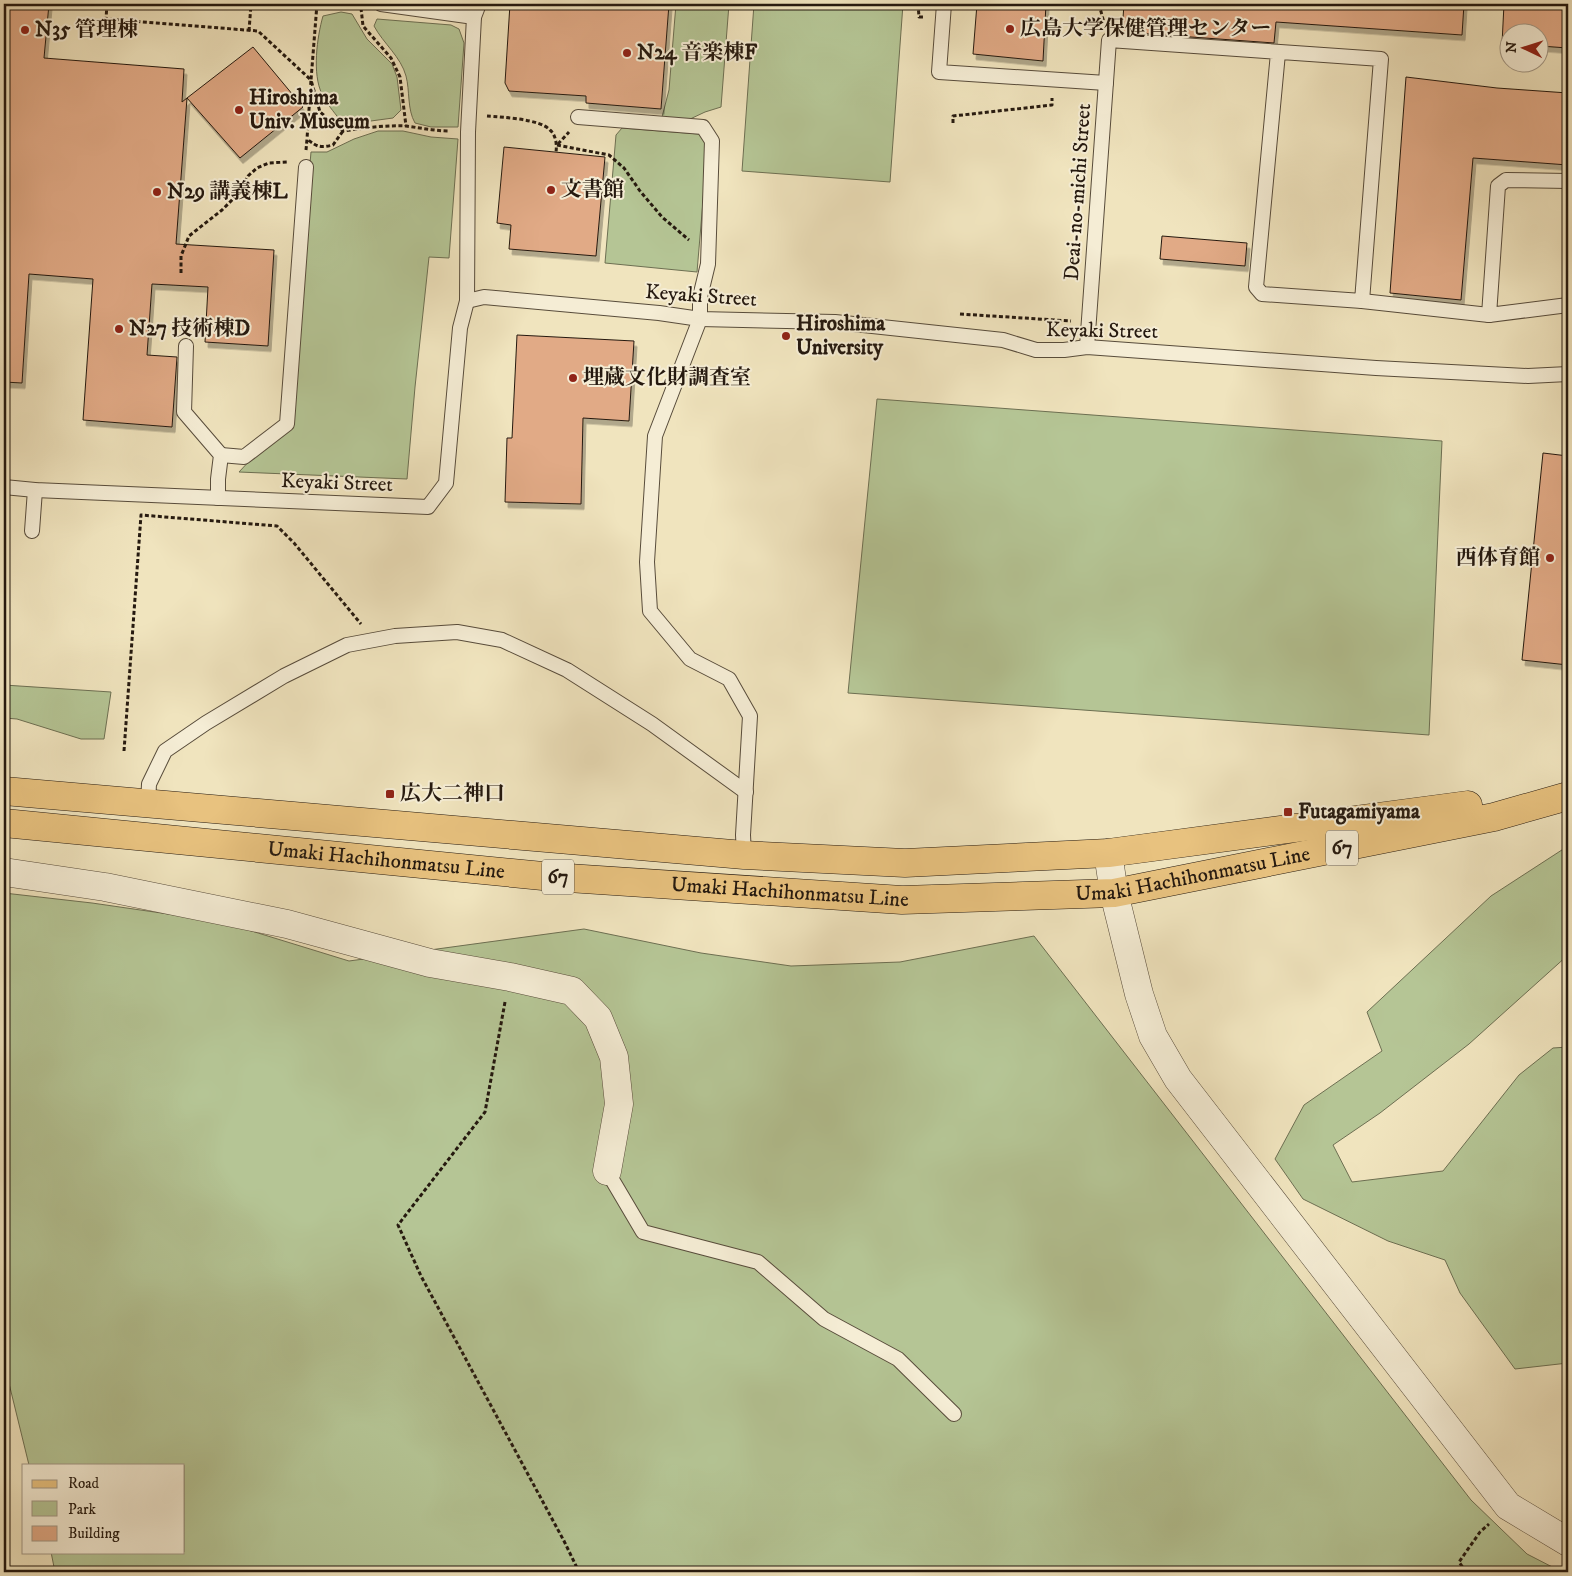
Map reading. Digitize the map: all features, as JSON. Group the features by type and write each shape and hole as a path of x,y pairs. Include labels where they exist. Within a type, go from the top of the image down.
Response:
{"main road":[{"name":"Umaki Hachihonmatsu Line","path":"4,791 744,855 905,863 1108,852 1492,802 1568,790"},
{"name":"Umaki Hachihonmatsu Line","path":"4,823 553,877 902,900 1114,893 1494,818 1568,796"}],"street":[{"path":"1108,852 1114,893 1139,994 1153,1036 1178,1079 1508,1506 1568,1542"},
{"path":"4,872 105,886 288,924 430,963 510,976 572,991 598,1018 614,1057 619,1104 607,1171"}],"lane":[{"path":"382,4 474,17"},
{"path":"467,301 468,132 474,17 479,4"},
{"path":"944,4 939,72 1106,83"},
{"name":"Deai-no-michi Street","path":"1087,347 1109,40 1278,53"},
{"path":"1362,301 1381,59 1278,53 1256,287 1262,294 1362,301 1489,314 1568,305"},
{"path":"578,117 703,127 712,141 708,264 700,297 700,319 655,436 647,562 650,611 690,659 729,679 750,716 743,835 744,855"},
{"path":"186,346 184,412 221,455 244,457 287,424 306,161"},
{"path":"1489,314 1498,186 1506,180 1568,181"},
{"name":"Keyaki Street","path":"4,487 35,490 428,507 446,483 460,328 467,301 484,297 659,313 700,319 830,322 1003,340 1036,350 1064,350 1087,347 1376,368 1528,376 1568,374"},
{"path":"218,498 221,455"},
{"path":"32,531 35,490"},
{"path":"148,804 150,784 165,751 206,723 284,676 347,644 395,636 457,632 502,640 567,670 652,724 746,792"},
{"path":"607,1171 643,1232 758,1262 824,1318 898,1359 954,1414"}],"path":[{"path":"106,4 106,19 258,31 311,80 320,112 343,131"},
{"path":"249,31 251,4"},
{"path":"181,273 181,256 189,236 222,210 237,195 248,176 257,168 269,163 282,163 293,160 306,161 317,4"},
{"path":"360,4 363,26 391,58 400,77 406,126"},
{"path":"953,123 953,116 1052,106 1052,98"},
{"path":"469,117 486,116 530,120 550,129 557,145 556,152"},
{"path":"307,140 316,146 325,147 333,145 343,131 374,126 406,126 436,131 468,132"},
{"path":"557,145 609,155 624,168 645,198 662,217 689,240 708,264"},
{"path":"124,751 141,515 277,526 294,543 374,640"},
{"path":"510,976 485,1112 398,1225 422,1276 579,1572"},
{"path":"1466,1572 1459,1562 1480,1532 1508,1506"}],"green space":[{"path":"676,4 729,4 721,107 688,120 662,117 669,90"},
{"path":"754,4 903,4 890,182 742,171"},
{"path":"341,12 352,14 367,39 392,64 397,77 401,110 393,118 356,123 340,120 322,94 316,66 317,45 323,16"},
{"path":"377,19 451,25 459,29 464,43 458,127 431,127 415,123 412,118 404,69 374,26"},
{"path":"622,128 699,134 708,142 697,272 605,263 616,135"},
{"path":"378,131 403,131 431,137 458,139 449,258 429,257 407,479 239,472 253,457 287,429 311,152 327,152 354,139"},
{"path":"877,399 1442,441 1429,735 848,693"},
{"path":"4,685 111,692 104,739 81,739 17,719 4,718"},
{"path":"1568,846 1568,955 1469,1044 1380,1113 1333,1145 1352,1182 1443,1171 1519,1075 1553,1048 1568,1047 1568,1363 1515,1369 1460,1293 1445,1260 1388,1241 1303,1199 1275,1159 1304,1105 1382,1051 1367,1012 1491,896"},
{"path":"4,893 189,917 245,929 349,961 584,929 701,953 791,966 900,962 1034,936 1471,1500 1527,1554 1562,1572 55,1572 51,1554 185,1554 185,1464 29,1464 4,1363"}],"building":[{"path":"4,4 49,4 44,58 184,69 182,102 187,98 176,244 274,250 268,346 205,342 208,287 152,284 147,355 177,357 172,427 83,420 93,279 29,274 22,383 4,382"},
{"path":"510,4 669,4 661,109 586,103 586,96 509,91 505,83"},
{"name":"広島大学保健管理センター","path":"977,4 1046,4 1043,61 973,54"},
{"path":"1124,4 1464,4 1462,35 1276,22 1274,43 1122,32"},
{"path":"1504,4 1568,4 1568,48 1550,47 1550,22 1503,22"},
{"path":"253,47 303,107 240,158 187,98"},
{"path":"1406,77 1497,88 1568,93 1568,165 1473,158 1461,300 1390,293"},
{"name":"文書館","path":"504,147 605,157 596,256 509,249 511,225 497,223"},
{"path":"1162,236 1247,243 1245,266 1160,259"},
{"path":"517,335 634,341 629,421 583,418 581,504 505,502 507,438 512,438"},
{"name":"西体育館","path":"1543,453 1568,456 1568,665 1522,660"}],"place":[{"name":"広島大学保健管理センター","path":"1010,29"},
{"name":"N35 管理棟","path":"25,30"},
{"name":"N24 音楽棟F","path":"627,53"},
{"name":"Hiroshima Univ. Museum","path":"239,110"},
{"name":"文書館","path":"551,190"},
{"name":"N29 講義棟L","path":"157,192"},
{"name":"N27 技術棟D","path":"119,329"},
{"name":"Hiroshima University","path":"786,336"},
{"name":"埋蔵文化財調査室","path":"573,378"},
{"name":"西体育館","path":"1550,558"},
{"name":"広大二神口","path":"390,794"},
{"name":"Futagamiyama","path":"1288,812"}]}
